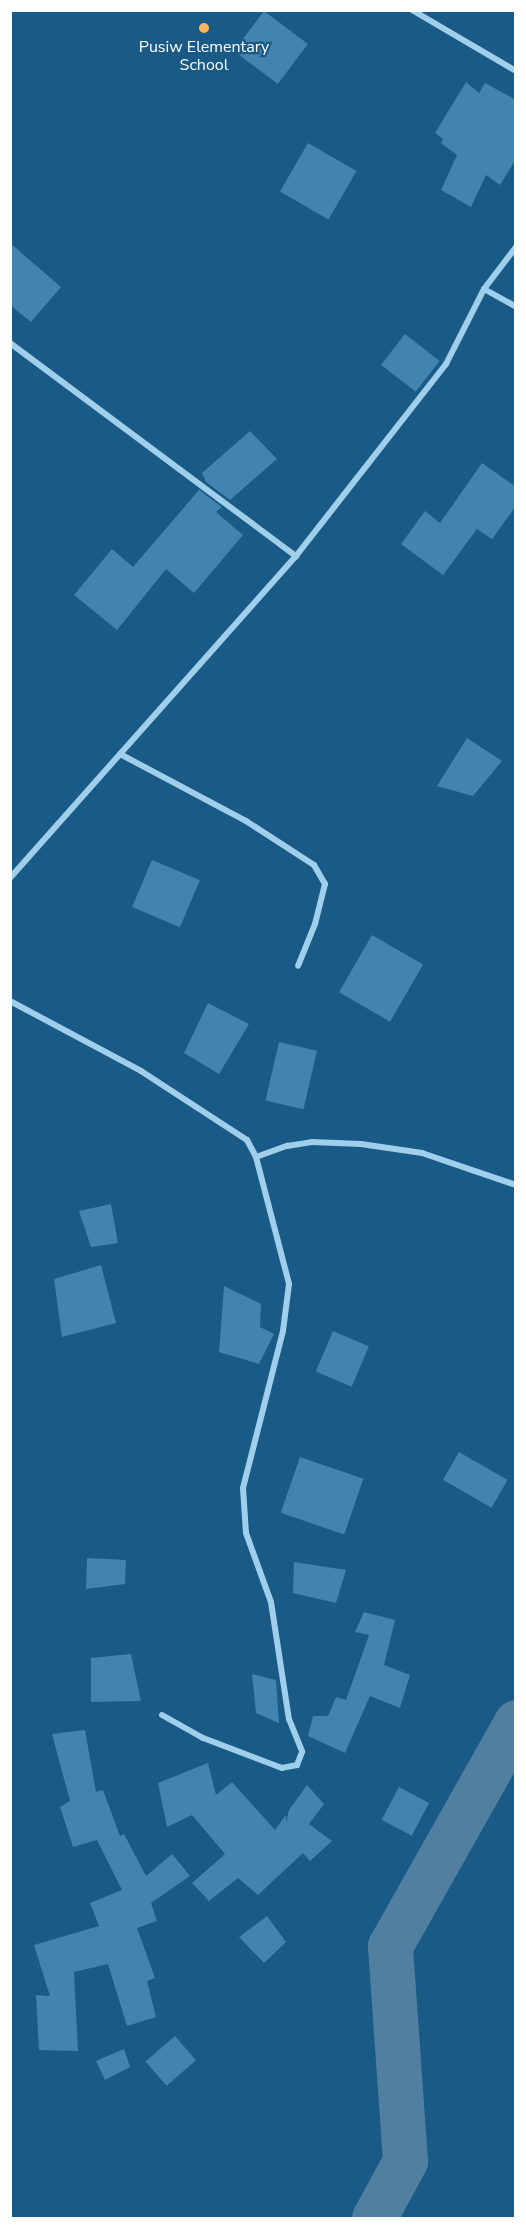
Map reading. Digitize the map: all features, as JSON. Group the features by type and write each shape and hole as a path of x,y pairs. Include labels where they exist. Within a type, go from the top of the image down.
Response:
{"street":[{"path":"412,10 516,71"},
{"path":"10,878 296,556 446,364 484,290 516,247"},
{"path":"484,290 516,307"},
{"path":"10,343 296,556"},
{"path":"120,754 246,820 314,865 325,884 315,924 298,966"},
{"path":"10,1001 141,1071 241,1135 256,1157 290,1284 283,1331 243,1488 246,1533 271,1602 289,1719 302,1752 297,1765 282,1768 203,1738 162,1716"},
{"path":"256,1157 287,1146 312,1142 361,1144 422,1153 516,1185"}],"building":[{"path":"264,11 308,44 278,84 234,51"},
{"path":"466,82 479,93 485,83 516,100 516,159 500,185 486,175 471,207 441,190 457,155 441,143 443,139 435,133"},
{"path":"308,143 356,171 328,219 280,191"},
{"path":"10,243 61,287 31,322 10,305"},
{"path":"405,334 440,361 416,392 381,365"},
{"path":"250,431 277,459 230,500 206,482 202,473"},
{"path":"482,463 516,487 516,506 492,539 477,529 443,575 401,544 425,511 440,523"},
{"path":"199,490 222,507 216,512 243,535 194,593 166,569 117,630 74,595 112,549 133,567"},
{"path":"467,738 502,761 473,796 437,786"},
{"path":"152,860 200,880 180,927 132,907"},
{"path":"372,935 423,964 390,1022 339,992"},
{"path":"208,1003 249,1024 219,1074 184,1053"},
{"path":"279,1042 317,1051 304,1109 266,1100"},
{"path":"111,1204 118,1243 91,1247 79,1211"},
{"path":"101,1265 116,1323 62,1337 54,1279"},
{"path":"224,1286 261,1304 260,1327 274,1334 259,1364 219,1352"},
{"path":"333,1331 369,1346 352,1387 316,1372"},
{"path":"459,1452 507,1480 491,1508 443,1480"},
{"path":"300,1457 363,1479 344,1535 281,1513"},
{"path":"87,1558 126,1560 125,1584 86,1589"},
{"path":"294,1562 346,1570 336,1603 293,1593"},
{"path":"364,1612 395,1620 384,1665 410,1675 400,1708 370,1696 345,1753 308,1736 313,1716 328,1716 336,1697 346,1700 369,1635 355,1632"},
{"path":"131,1654 141,1701 91,1702 91,1658"},
{"path":"252,1674 276,1680 279,1723 256,1713"},
{"path":"85,1730 96,1792 103,1790 120,1836 124,1834 146,1876 172,1854 190,1876 151,1903 157,1921 137,1928 155,1978 147,1981 156,2017 127,2026 108,1964 74,1972 78,2051 39,2050 36,1995 50,1996 34,1945 99,1926 90,1903 122,1890 97,1840 73,1847 60,1807 70,1801 52,1734"},
{"path":"208,1763 216,1795 232,1782 275,1830 286,1815 286,1822 289,1810 307,1785 324,1804 309,1824 332,1841 310,1861 303,1853 258,1895 238,1878 209,1901 192,1883 225,1854 192,1815 167,1827 158,1783"},
{"path":"399,1787 429,1803 412,1836 382,1820"},
{"path":"267,1916 286,1942 264,1963 239,1937"},
{"path":"175,2036 196,2060 167,2086 146,2062"},
{"path":"124,2049 130,2067 105,2080 96,2061"}],"waterway":[{"path":"374,2218 405,2161 390,1946 516,1722"}],"place":[{"name":"Pusiw Elementary School","path":"204,28"}]}
